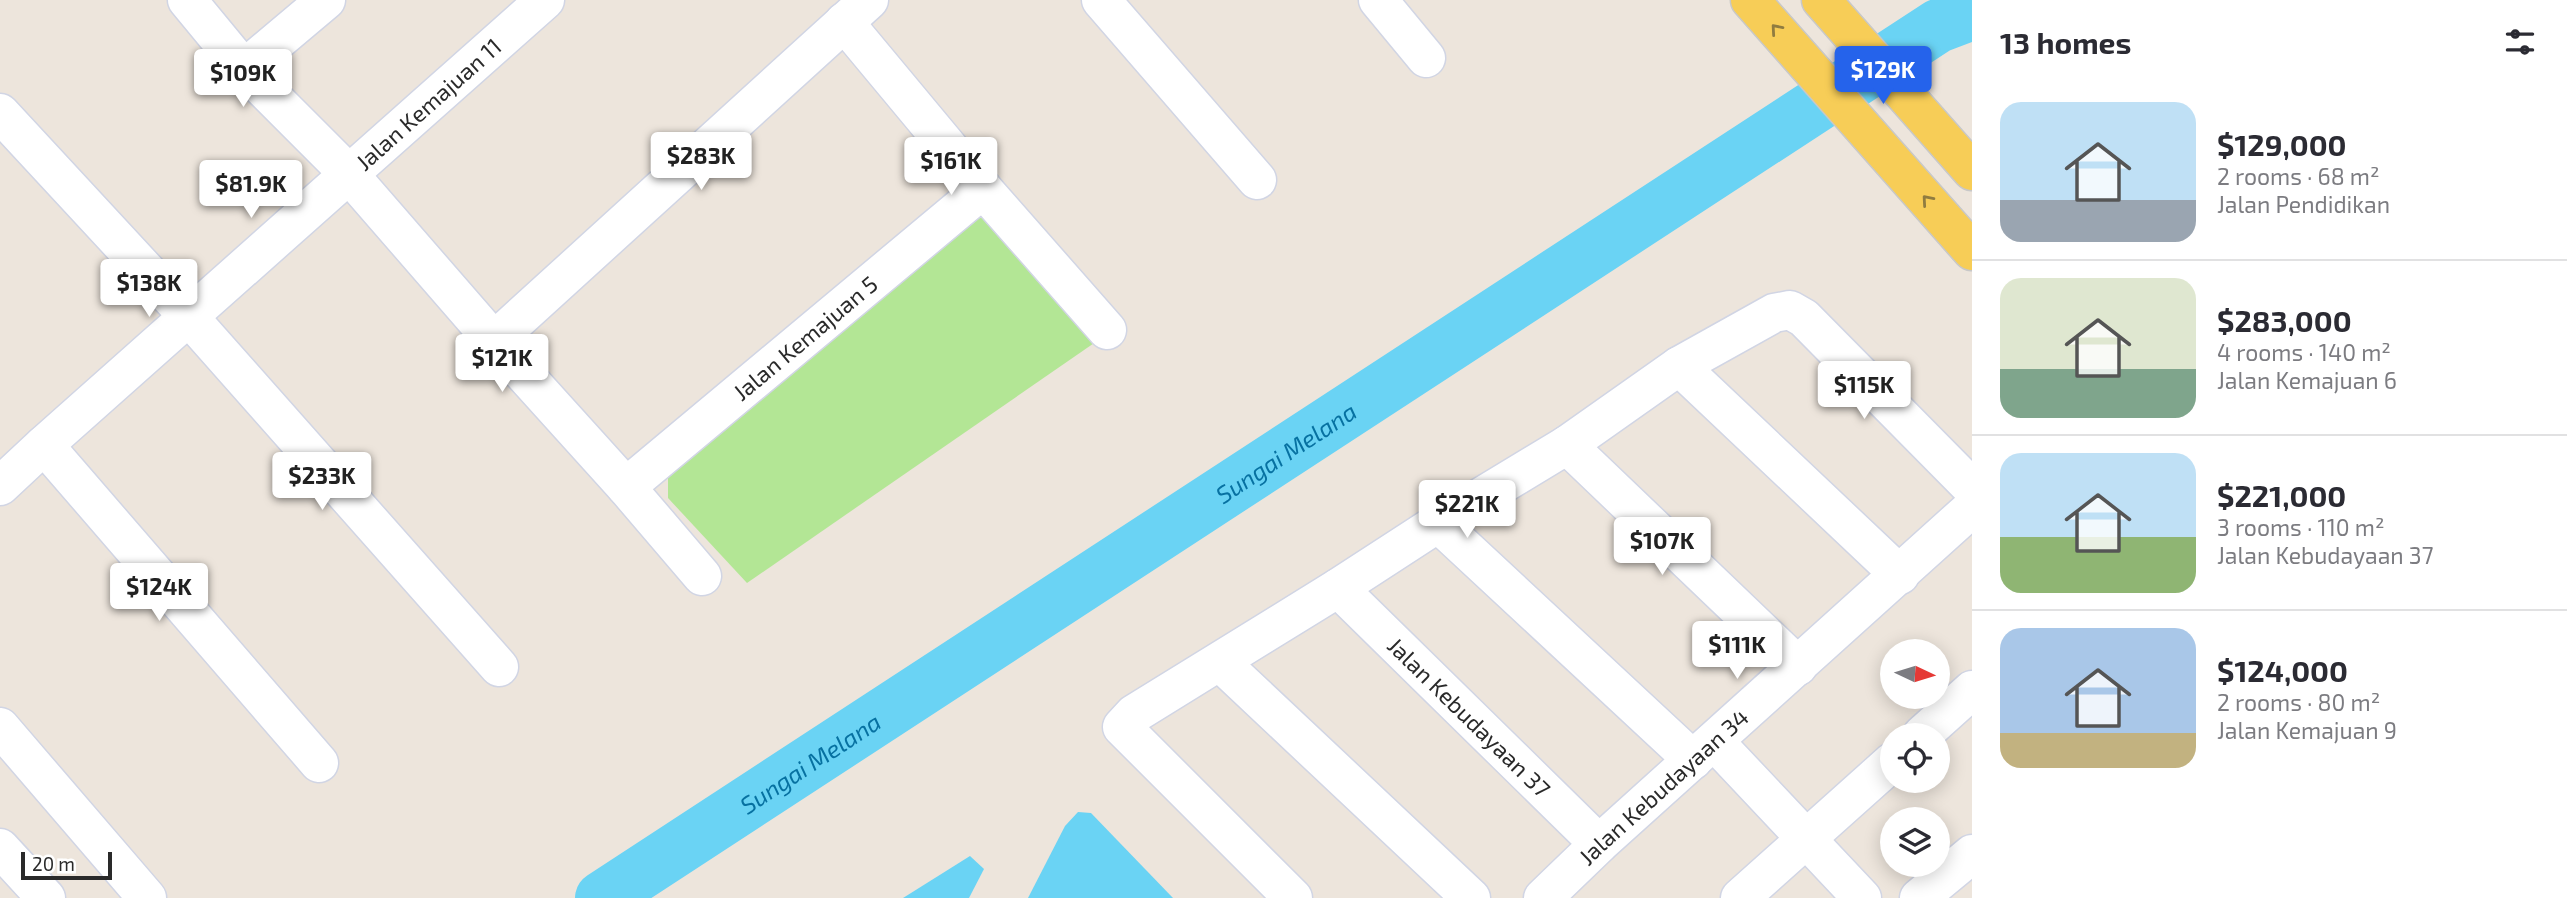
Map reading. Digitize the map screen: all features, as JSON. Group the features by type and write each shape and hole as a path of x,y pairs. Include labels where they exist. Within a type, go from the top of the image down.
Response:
{"main road":[{"path":"1750,0 1972,251"},
{"path":"1821,0 1972,171"}],"street":[{"path":"187,0 244,69 348,173 702,576"},
{"path":"244,69 326,0"},
{"name":"Jalan Kemajuan 11","path":"0,486 545,0"},
{"path":"1101,0 1257,180"},
{"path":"1378,0 1426,58"},
{"path":"494,341 857,11 982,189 1107,330"},
{"path":"0,113 189,317 499,667"},
{"name":"Jalan Kemajuan 5","path":"626,487 982,189"},
{"path":"1293,898 1122,727 1134,714 1567,445 1679,366 1774,313 1790,310 1804,318 1972,488"},
{"path":"1679,366 1900,575"},
{"path":"44,445 319,763"},
{"path":"1567,445 1798,666"},
{"name":"Jalan Kebudayaan 34","path":"1543,898 1972,508"},
{"path":"1438,523 1807,838 1862,898"},
{"name":"Jalan Kebudayaan 37","path":"1338,588 1600,844"},
{"path":"1220,663 1472,898"},
{"path":"1935,723 1972,690"},
{"path":"0,727 147,898"},
{"path":"1740,898 1880,773"},
{"path":"0,848 46,898"},
{"path":"1919,898 1972,854"}],"green space":[{"path":"974,217 995,220 1100,339 747,583 668,498 668,477"}],"water":[{"path":"1078,812 1091,813 1173,898 1028,898 1065,826"},
{"path":"970,856 984,869 969,898 903,898"}],"waterway":[{"name":"Sungai Melana","path":"602,898 1938,26 1972,13"}]}
